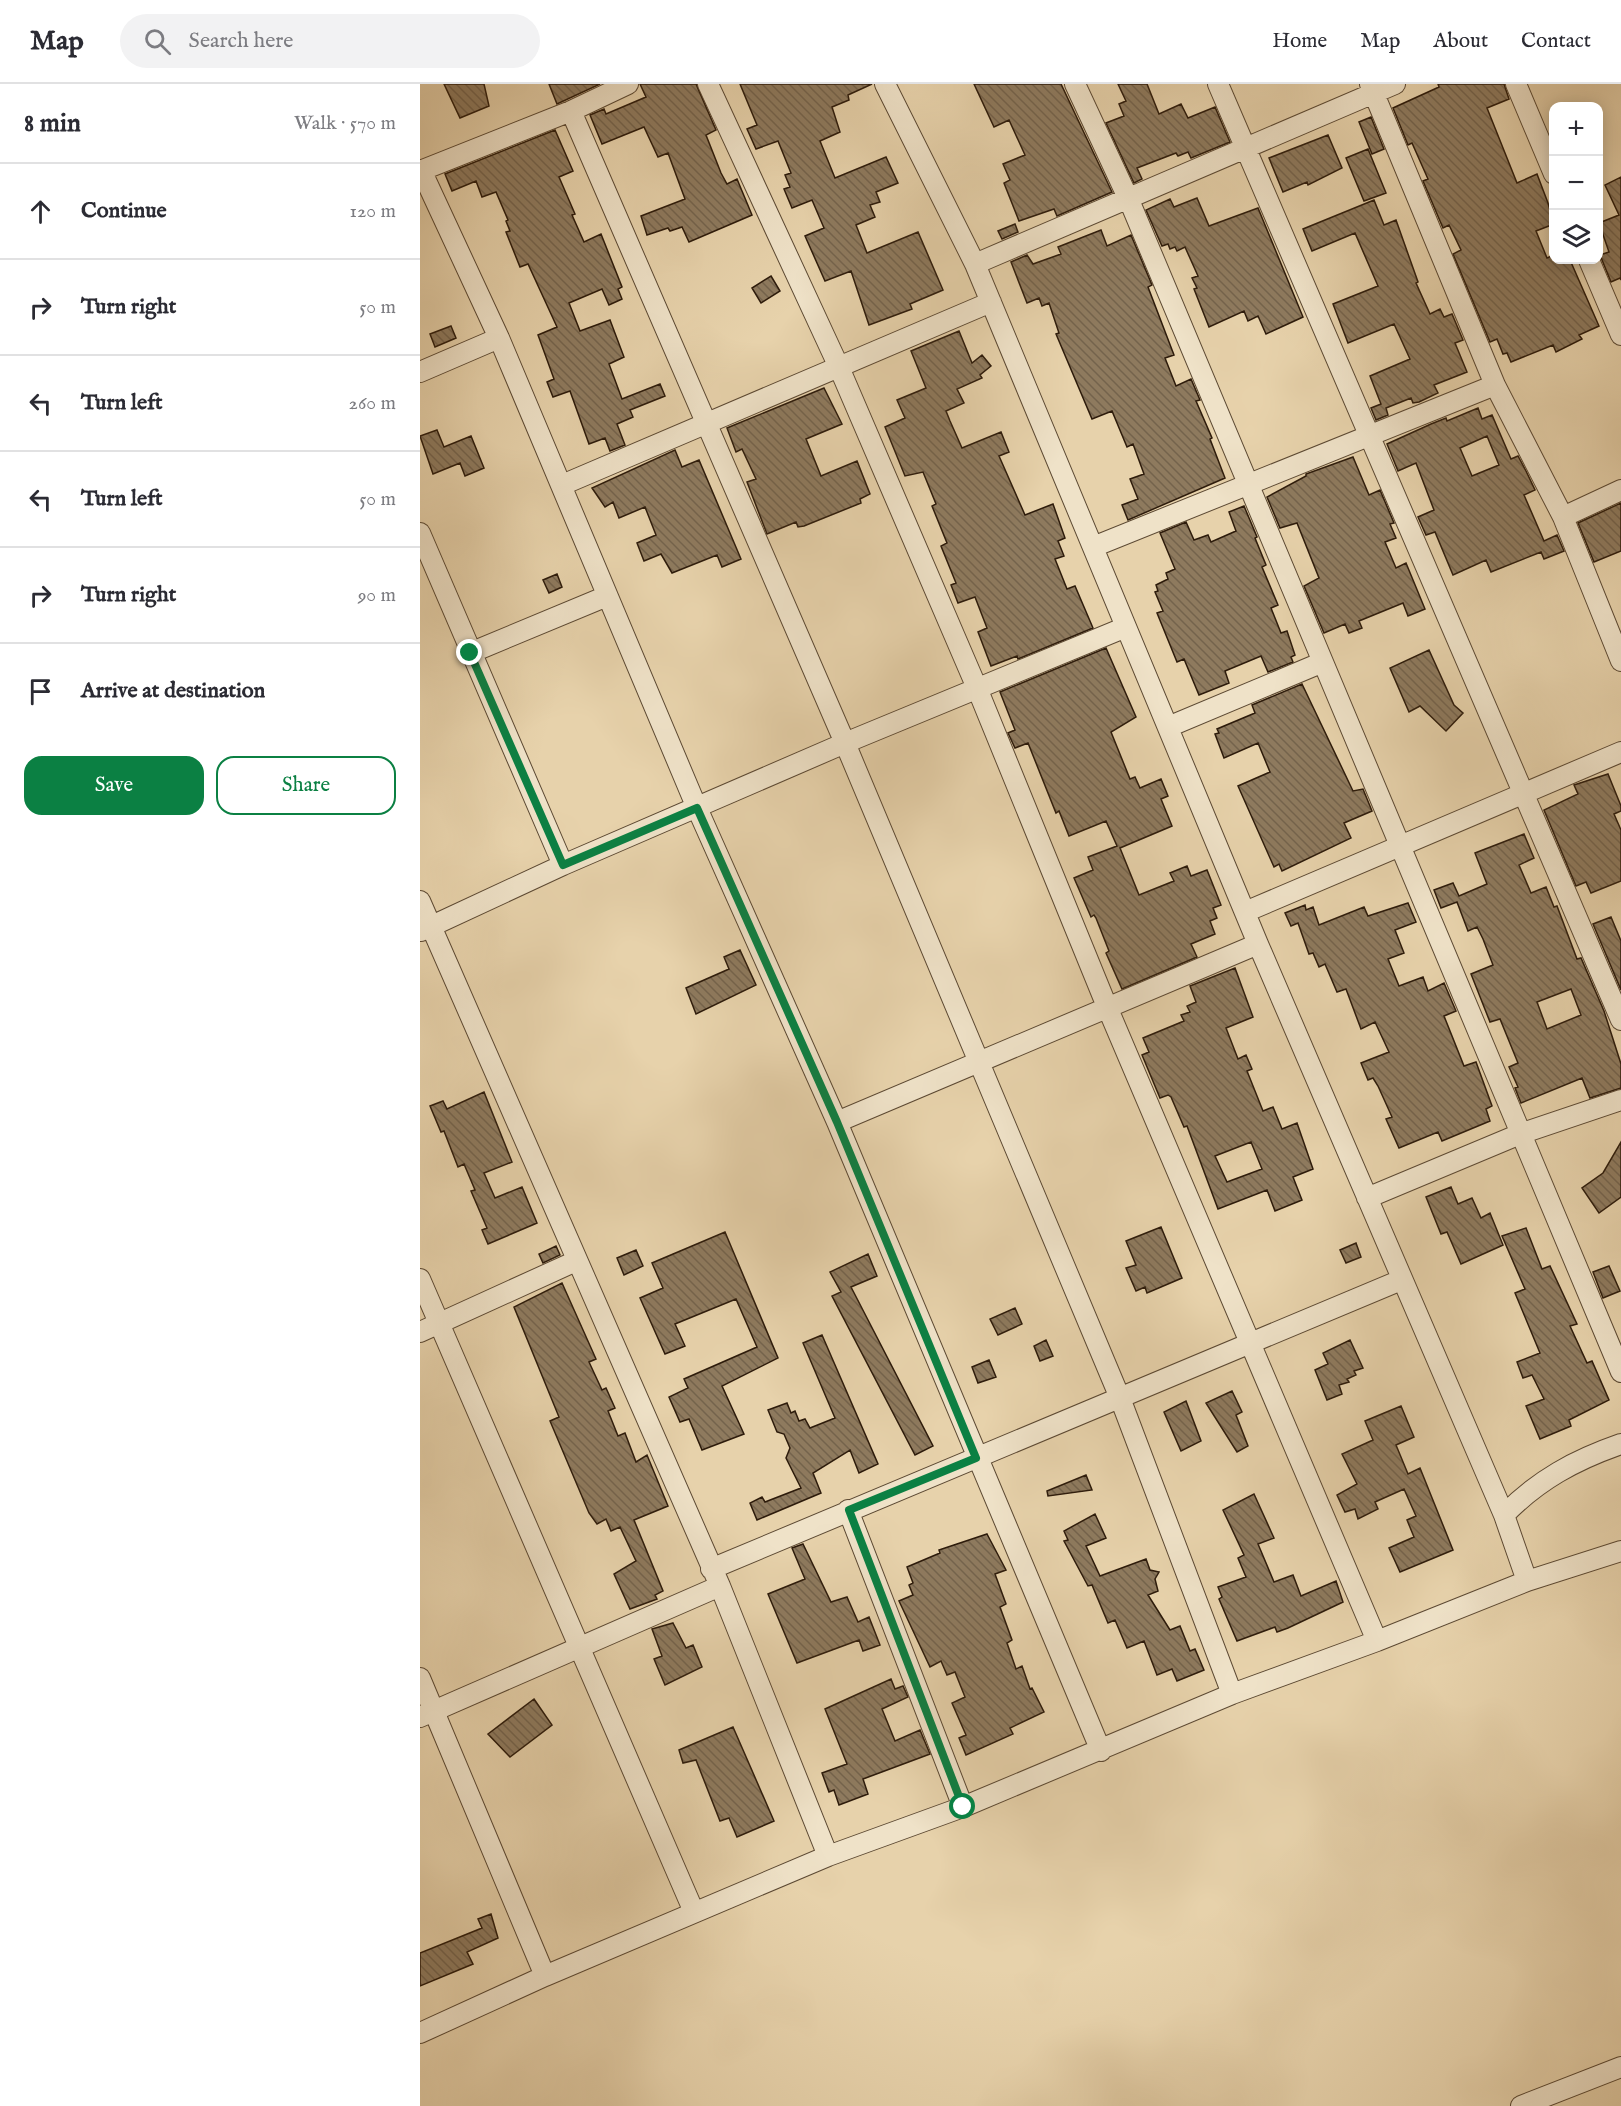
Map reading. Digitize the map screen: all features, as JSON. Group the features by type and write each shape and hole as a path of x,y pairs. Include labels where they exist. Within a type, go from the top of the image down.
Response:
{"street":[{"path":"628,84 571,111 421,171 499,338 697,808 837,1122 976,1458 1101,1751"},
{"path":"708,84 838,365 977,688 1108,1009 1377,1641"},
{"path":"885,84 975,264 1258,944 1504,1515 1527,1581"},
{"path":"1075,84 1129,200 1621,1372"},
{"path":"1218,84 1621,1020"},
{"path":"975,264 1129,200 1372,88 1395,84"},
{"path":"1516,84 1549,162"},
{"path":"1372,88 1495,385 1563,517 1621,661"},
{"path":"571,111 845,743 1120,1398 1232,1694"},
{"path":"1591,264 1621,335"},
{"path":"562,485 838,365 991,302"},
{"path":"420,372 499,338"},
{"path":"1093,547 1495,385"},
{"path":"1563,517 1621,490"},
{"path":"422,543 563,865"},
{"path":"470,653 606,596"},
{"path":"426,929 563,865 845,743 1126,627"},
{"path":"1168,727 1323,662"},
{"path":"1245,912 1621,752"},
{"path":"420,901 426,929 716,1578 828,1856"},
{"path":"837,1122 1258,944"},
{"path":"1367,1198 1520,1134 1621,1100"},
{"path":"420,1332 576,1261"},
{"path":"420,1279 694,1912"},
{"path":"427,1714 578,1648 849,1510 1401,1280"},
{"path":"1504,1515 1528,1491 1561,1470 1621,1443"},
{"path":"849,1510 963,1807"},
{"path":"421,2030 828,1856 963,1807 1101,1751 1232,1694 1377,1641 1527,1581 1621,1551"},
{"path":"420,1678 427,1714 545,1976"},
{"path":"1521,2106 1621,2067"}],"building":[{"path":"444,84 484,84 489,106 460,118"},
{"path":"549,84 600,84 557,104"},
{"path":"640,84 696,84 716,130 706,135 721,173 727,184 737,179 752,215 689,242 682,227 670,231 668,228 647,235 641,216 685,199 668,153 658,157 644,127 602,144 590,115 604,109 606,114 646,97"},
{"path":"740,84 872,84 848,95 849,100 832,107 840,132 820,141 835,178 886,157 898,183 876,192 880,202 870,205 875,217 856,225 867,253 918,232 943,290 910,304 912,309 869,325 851,271 825,281 805,236 824,228 812,200 792,208 784,189 790,187 785,175 791,173 778,141 756,149 747,129 757,125"},
{"path":"974,84 1061,84 1112,192 1057,216 1054,209 1019,221 1004,183 1010,180 1003,164 1025,155 1009,120 994,127"},
{"path":"1118,84 1147,84 1159,114 1181,104 1188,118 1215,107 1230,142 1191,158 1188,152 1178,156 1176,153 1137,168 1142,179 1134,183 1106,123 1124,116 1119,104 1126,101"},
{"path":"1438,84 1504,84 1509,99 1487,108 1517,183 1537,174 1549,206 1549,226 1536,231 1547,258 1549,257 1549,264 1572,264 1599,326 1579,335 1582,339 1556,352 1553,345 1511,362 1507,353 1503,354 1497,339 1490,342 1453,254 1461,250 1449,225 1443,228 1423,181 1428,179 1412,143 1408,145 1393,108 1439,87"},
{"path":"1371,117 1384,149 1372,154 1359,122"},
{"path":"555,130 573,171 559,177 575,214 572,215 584,242 601,234 622,287 618,289 622,299 609,305 602,289 569,303 580,331 610,320 624,357 609,364 622,399 660,384 665,396 630,410 633,417 617,424 625,445 610,451 605,438 589,444 570,391 553,397 547,382 554,379 538,335 557,327 528,264 520,267 506,232 510,231 506,221 508,220 496,192 482,197 476,181 452,191 445,174"},
{"path":"1328,135 1342,168 1308,185 1307,182 1283,192 1269,158"},
{"path":"1368,149 1386,193 1364,201 1346,158"},
{"path":"1621,177 1621,280 1620,278 1611,282 1603,262 1603,254 1609,252 1603,235 1603,221 1619,215 1605,185"},
{"path":"1197,198 1209,226 1258,208 1303,317 1266,334 1258,316 1248,321 1244,311 1209,327 1194,289 1197,288 1192,278 1198,276 1185,247 1177,251 1175,247 1170,249 1168,244 1162,246 1146,210 1170,199 1174,207"},
{"path":"1374,200 1384,225 1396,220 1418,282 1416,283 1430,314 1440,309 1444,317 1452,314 1463,340 1455,343 1467,372 1434,385 1438,393 1419,402 1413,403 1411,398 1386,408 1388,415 1376,420 1371,408 1381,404 1370,376 1410,359 1394,324 1348,343 1333,304 1378,286 1355,233 1312,251 1303,229"},
{"path":"1015,224 1018,232 1002,239 998,231"},
{"path":"1101,230 1107,246 1131,235 1152,285 1148,287 1174,355 1165,358 1176,386 1191,379 1200,400 1196,401 1212,438 1210,439 1225,478 1128,520 1122,505 1138,499 1130,479 1144,474 1133,444 1127,447 1112,411 1092,419 1056,334 1059,333 1049,303 1042,306 1039,298 1027,303 1011,262 1027,255 1033,264 1061,254 1058,247"},
{"path":"771,276 780,291 761,303 752,288"},
{"path":"451,326 456,338 435,347 430,334"},
{"path":"959,331 972,363 982,355 991,366 980,375 982,378 957,389 964,403 946,411 962,448 1001,432 1009,452 999,456 1025,515 1053,504 1065,538 1058,541 1064,556 1055,559 1067,589 1075,586 1093,628 1018,659 1017,656 991,666 978,632 987,628 975,597 958,603 951,585 956,583 941,546 947,543 932,506 936,504 923,472 905,476 885,427 905,418 897,400 926,388 911,351"},
{"path":"824,388 842,424 806,439 821,476 857,461 870,494 860,499 861,503 804,526 798,527 796,522 767,534 747,482 756,479 742,449 736,452 727,428"},
{"path":"1478,408 1482,419 1492,415 1511,459 1518,456 1535,490 1524,495 1544,541 1557,535 1564,551 1544,559 1541,552 1491,572 1486,560 1453,575 1435,532 1426,535 1418,517 1434,510 1416,463 1398,471 1387,444 1446,418 1447,421","holes":["1487,436 1499,465 1472,476 1460,448"]},
{"path":"437,430 444,447 471,436 484,468 465,476 460,463 433,474 420,436"},
{"path":"675,450 682,467 699,460 741,559 722,567 717,555 672,573 661,554 644,561 637,543 656,535 645,507 619,518 613,502 605,507 592,488"},
{"path":"1353,457 1369,495 1380,490 1394,523 1390,524 1396,538 1385,542 1396,568 1406,563 1425,609 1408,616 1403,603 1359,621 1362,628 1349,633 1345,624 1324,633 1304,586 1319,578 1297,523 1280,528 1267,497 1306,474"},
{"path":"1621,503 1621,551 1594,562 1578,523"},
{"path":"1244,506 1266,565 1262,567 1278,605 1271,608 1281,633 1287,631 1295,655 1291,657 1293,662 1268,672 1261,656 1225,671 1229,683 1199,695 1184,659 1177,662 1157,613 1163,611 1155,592 1158,591 1156,585 1168,579 1166,573 1175,569 1160,533 1186,522 1194,540 1208,535 1211,542 1236,531 1229,512"},
{"path":"557,574 562,587 549,593 543,580"},
{"path":"1106,648 1136,717 1111,732 1130,779 1135,777 1140,788 1161,779 1168,796 1161,799 1172,826 1120,848 1139,895 1174,881 1170,873 1187,866 1191,876 1207,870 1221,905 1213,908 1217,918 1210,921 1215,934 1191,944 1197,957 1122,989 1106,953 1109,951 1096,918 1094,915 1091,917 1074,878 1093,870 1088,857 1117,846 1106,821 1069,836 1059,811 1056,813 1028,743 1015,748 1008,733 1015,730 1000,692"},
{"path":"1429,650 1454,705 1463,713 1446,731 1420,706 1409,712 1390,668"},
{"path":"1302,684 1353,791 1363,789 1372,811 1344,823 1351,838 1282,871 1279,864 1274,867 1238,786 1270,772 1258,743 1224,758 1215,734 1219,733 1217,729 1255,713 1252,705"},
{"path":"1608,774 1621,806 1621,811 1614,814 1621,830 1621,881 1591,893 1586,882 1576,886 1544,810 1578,794 1574,785"},
{"path":"1524,834 1534,858 1519,865 1531,893 1546,887 1554,907 1557,906 1577,959 1581,958 1604,1011 1621,1064 1621,1088 1590,1098 1582,1078 1521,1103 1515,1088 1518,1087 1509,1067 1518,1063 1500,1019 1490,1022 1471,974 1493,965 1483,939 1477,927 1468,931 1457,902 1441,908 1434,890 1453,883 1459,896 1487,884 1475,853","holes":["1571,989 1581,1015 1547,1029 1537,1002"]},
{"path":"1408,903 1416,922 1395,930 1404,953 1388,959 1399,986 1423,977 1428,991 1444,983 1456,1011 1444,1016 1464,1066 1476,1062 1492,1106 1486,1109 1490,1121 1442,1141 1438,1132 1399,1148 1386,1119 1392,1117 1378,1086 1373,1078 1368,1080 1361,1063 1389,1052 1375,1022 1361,1029 1346,989 1337,992 1325,964 1319,967 1313,953 1309,954 1298,923 1291,926 1285,913 1305,905 1306,910 1313,907 1319,925 1364,907 1368,916"},
{"path":"1611,917 1621,941 1621,990 1593,924"},
{"path":"740,950 756,985 696,1014 686,988 729,969 724,957"},
{"path":"1235,968 1253,1017 1226,1028 1238,1059 1246,1055 1252,1069 1247,1071 1263,1111 1273,1107 1282,1129 1297,1123 1313,1169 1293,1177 1302,1200 1275,1211 1267,1190 1218,1209 1187,1126 1184,1127 1171,1097 1168,1095 1160,1098 1142,1055 1149,1052 1143,1038 1184,1021 1181,1015 1190,1012 1187,1006 1196,1002 1190,986","holes":["1251,1142 1262,1169 1227,1182 1215,1156"]},
{"path":"484,1092 512,1162 484,1173 495,1198 522,1187 537,1223 488,1244 482,1230 487,1228 471,1191 475,1190 464,1164 458,1167 444,1131 441,1132 430,1106 443,1101 447,1109"},
{"path":"1621,1142 1621,1197 1599,1213 1582,1188 1603,1173"},
{"path":"1451,1187 1458,1204 1472,1198 1481,1218 1490,1213 1503,1245 1461,1264 1447,1232 1441,1234 1426,1197"},
{"path":"1161,1227 1182,1278 1147,1293 1145,1287 1136,1291 1126,1268 1136,1265 1126,1241"},
{"path":"1526,1228 1542,1269 1550,1266 1577,1324 1570,1326 1587,1363 1592,1361 1609,1400 1569,1420 1571,1426 1540,1439 1526,1406 1544,1399 1532,1375 1523,1378 1517,1362 1540,1353 1515,1293 1525,1289 1502,1236"},
{"path":"725,1232 778,1358 722,1386 744,1434 702,1450 689,1419 680,1422 669,1397 688,1388 684,1379 757,1347 736,1299 675,1324 685,1346 665,1354 640,1298 663,1288 652,1263"},
{"path":"1356,1243 1361,1257 1346,1263 1340,1250"},
{"path":"556,1246 560,1255 543,1263 539,1254"},
{"path":"636,1250 643,1266 624,1275 617,1258"},
{"path":"868,1254 877,1276 851,1287 933,1446 915,1455 832,1296 841,1292 830,1272"},
{"path":"1609,1266 1620,1291 1603,1298 1593,1272"},
{"path":"562,1283 596,1359 589,1362 602,1390 606,1388 615,1408 608,1411 618,1436 625,1433 636,1462 647,1455 668,1506 634,1520 663,1591 655,1595 657,1599 630,1609 614,1574 636,1561 620,1527 611,1531 606,1519 597,1524 589,1513 550,1421 559,1417 514,1307"},
{"path":"1015,1308 1022,1324 998,1335 990,1319"},
{"path":"822,1335 878,1464 859,1473 850,1450 813,1473 821,1493 757,1520 750,1503 762,1497 765,1502 801,1488 786,1458 790,1448 784,1434 777,1432 768,1410 787,1403 791,1413 795,1411 799,1421 805,1419 810,1428 835,1418 803,1343"},
{"path":"1046,1340 1053,1356 1040,1361 1034,1346"},
{"path":"1350,1340 1363,1368 1354,1371 1356,1375 1347,1379 1349,1382 1339,1385 1342,1394 1327,1400 1315,1370 1328,1364 1323,1353"},
{"path":"989,1360 996,1377 978,1383 972,1367"},
{"path":"1232,1391 1242,1412 1236,1415 1248,1446 1237,1452 1206,1403"},
{"path":"1186,1401 1201,1441 1181,1451 1164,1412"},
{"path":"1401,1406 1414,1437 1396,1445 1408,1474 1420,1468 1453,1550 1400,1572 1389,1548 1414,1537 1407,1520 1416,1516 1404,1489 1375,1502 1378,1509 1358,1519 1355,1509 1345,1512 1337,1495 1357,1484 1342,1454 1373,1440 1365,1421"},
{"path":"1086,1475 1092,1490 1048,1496 1047,1491"},
{"path":"1254,1494 1274,1538 1258,1544 1274,1582 1293,1575 1301,1596 1336,1581 1343,1602 1288,1628 1277,1632 1275,1627 1237,1641 1219,1599 1222,1597 1218,1587 1246,1577 1238,1558 1244,1555 1223,1510"},
{"path":"1095,1514 1106,1538 1086,1546 1100,1576 1146,1559 1150,1570 1159,1572 1155,1579 1158,1591 1148,1595 1170,1630 1180,1626 1190,1651 1195,1649 1204,1670 1177,1681 1172,1669 1157,1675 1144,1641 1127,1648 1115,1620 1108,1623 1092,1585 1088,1586 1064,1541 1068,1540 1064,1531"},
{"path":"987,1534 1006,1570 995,1574 1006,1604 1000,1607 1012,1640 1007,1643 1016,1669 1022,1666 1030,1689 1032,1688 1044,1712 1010,1728 1013,1734 966,1755 959,1738 966,1735 952,1703 965,1697 955,1672 947,1675 941,1661 930,1667 899,1601 913,1595 909,1585 913,1583 907,1567 940,1553 939,1550"},
{"path":"803,1544 831,1602 847,1597 858,1622 869,1617 880,1645 863,1651 859,1640 797,1663 768,1594 805,1579 792,1548"},
{"path":"673,1623 686,1648 693,1645 702,1667 665,1685 654,1659 662,1656 652,1629"},
{"path":"891,1679 895,1689 903,1686 908,1697 882,1709 895,1741 920,1730 930,1754 863,1779 868,1794 839,1805 834,1790 829,1792 822,1773 847,1764 825,1709"},
{"path":"534,1699 552,1725 510,1757 488,1734"},
{"path":"733,1727 774,1821 737,1837 729,1818 720,1821 696,1760 683,1763 679,1750"},
{"path":"491,1914 498,1938 467,1952 473,1964 420,1986 420,1953 482,1928 478,1919"}],"route":[{"path":"470,653 563,865 697,808 837,1122 976,1458 849,1510 963,1807"}]}
